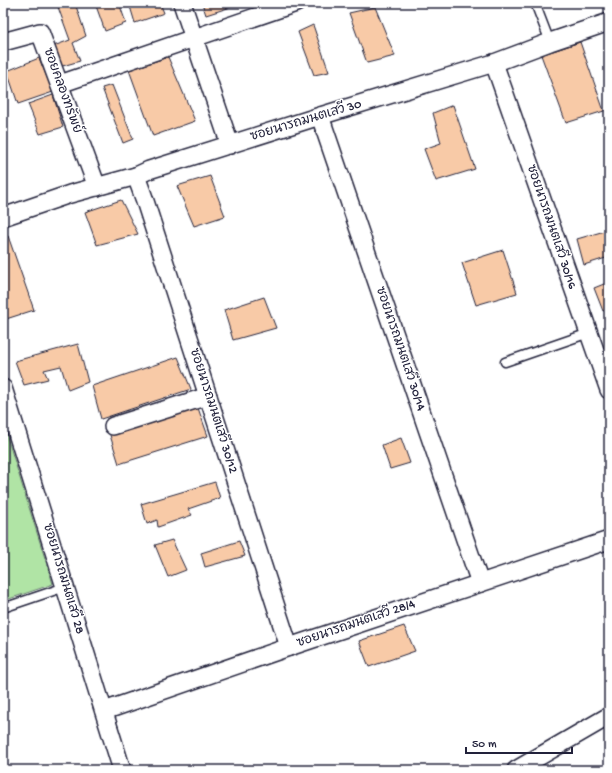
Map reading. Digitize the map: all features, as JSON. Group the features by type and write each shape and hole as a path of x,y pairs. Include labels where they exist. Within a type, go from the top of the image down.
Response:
{"street":[{"path":"182,3 230,145"},
{"path":"60,84 296,3"},
{"name":"ซอยนารถมนตเสวี 30","path":"3,217 70,194 136,176 149,170 320,116 494,63 609,22"},
{"name":"ซอยคลองทรัพย์","path":"3,42 40,32 97,187"},
{"name":"ซอยนารถมนตเสวี 30/16","path":"494,63 609,390"},
{"name":"ซอยนารถมนตเสวี 30/14","path":"320,116 480,583"},
{"name":"ซอยนารถมนตเสวี 30/12","path":"136,176 289,647"},
{"name":"ซอยนารถมนตเสวี 28","path":"3,388 122,770"},
{"path":"113,426 208,396"},
{"name":"ซอยนารถมนตเสวี 28/4","path":"104,711 289,647 609,540"},
{"path":"524,768 609,716"}],"lane":[{"path":"535,3 550,42"},
{"path":"505,362 589,333"},
{"path":"3,608 65,587"}],"green space":[{"path":"3,424 53,584 3,601"}],"building":[{"path":"75,3 86,36 73,43 80,61 59,67 51,47 70,40 58,7"},
{"path":"95,3 119,3 126,23 105,31"},
{"path":"129,3 160,3 164,13 135,23"},
{"path":"202,3 230,3 231,7 206,15"},
{"path":"375,7 395,56 367,63 349,13"},
{"path":"313,25 329,72 314,75 298,32"},
{"path":"580,42 604,111 566,123 541,55"},
{"path":"168,57 195,121 153,136 129,70"},
{"path":"39,58 53,92 18,104 7,71"},
{"path":"112,85 133,139 123,143 102,88"},
{"path":"53,95 63,127 40,134 28,104"},
{"path":"453,105 475,169 436,181 424,149 441,143 433,113"},
{"path":"210,176 225,216 194,226 177,186"},
{"path":"121,200 138,234 97,245 85,212"},
{"path":"608,230 609,257 584,265 577,239"},
{"path":"8,236 34,310 3,320 3,237"},
{"path":"503,250 517,293 476,305 462,263"},
{"path":"609,282 609,309 603,311 594,288"},
{"path":"264,297 276,328 233,340 224,310"},
{"path":"78,344 88,382 68,390 61,366 44,370 48,379 24,385 15,361"},
{"path":"178,357 191,389 101,419 92,386"},
{"path":"198,408 208,436 119,464 109,432"},
{"path":"401,438 410,463 390,469 382,445"},
{"path":"215,482 220,498 188,509 192,515 158,527 157,520 147,524 141,504"},
{"path":"172,540 186,570 168,577 155,545"},
{"path":"239,541 245,556 205,567 201,553"},
{"path":"609,615 609,635 603,617"},
{"path":"404,626 415,651 369,667 359,641"}]}
